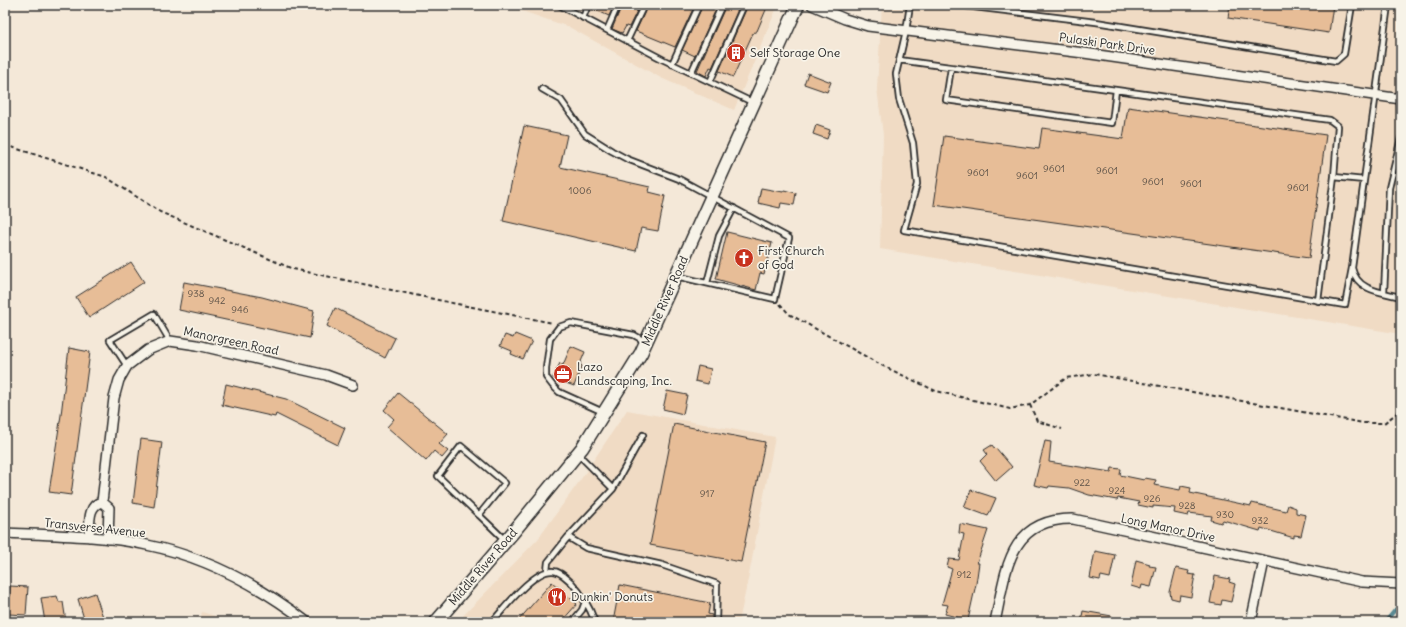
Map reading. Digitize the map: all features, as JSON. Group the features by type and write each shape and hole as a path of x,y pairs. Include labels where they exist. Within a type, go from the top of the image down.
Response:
{"street":[{"name":"Middle River Road","path":"436,622 506,541 577,454 605,413 646,343 798,5"},
{"name":"Pulaski Park Drive","path":"812,5 845,19 868,26 1076,52 1401,99"},
{"name":"Manorgreen Road","path":"108,539 109,508 102,502 114,398 119,380 127,366 148,350 170,341 279,363 326,375 353,385"},
{"path":"89,537 92,507 96,503 102,502"},
{"name":"Long Manor Drive","path":"995,622 1011,554 1026,534 1048,522 1073,519 1362,582 1401,584"},
{"name":"Transverse Avenue","path":"5,533 108,539 147,545 184,555 227,572 263,590 307,622"},
{"path":"1251,622 1264,561"}],"lane":[{"path":"559,5 672,64 754,103"},
{"path":"583,18 588,5"},
{"path":"607,30 618,5"},
{"path":"627,41 644,5"},
{"path":"672,64 699,5"},
{"path":"692,73 722,5"},
{"path":"710,82 744,5"},
{"path":"910,5 906,31 896,74 899,99 913,143 917,184 904,230 1346,305 1364,180 1374,95 1388,5"},
{"path":"957,5 1096,22 1336,61 1344,54 1352,5"},
{"path":"899,60 1330,120 1338,126 1334,177 1318,301"},
{"path":"951,68 946,100 1112,123 1116,90"},
{"path":"542,89 561,100 585,134 612,151 627,159 679,179 789,238 775,299 676,276"},
{"path":"1384,293 1389,188 1401,138"},
{"path":"1334,177 1364,180"},
{"path":"707,283 719,236 734,208"},
{"path":"1352,268 1354,276 1368,289 1401,297"},
{"path":"127,366 110,340 154,314 170,341"},
{"path":"605,413 559,392 546,377 547,350 550,338 554,331 564,324 571,323 634,335 646,343"},
{"path":"547,571 548,562 568,537 613,489 643,435"},
{"path":"479,515 505,483 462,446 438,476 506,541"},
{"path":"577,454 613,489"},
{"path":"568,537 586,548 662,565 718,584 716,622"},
{"path":"492,622 535,578 547,571 554,570 564,576 574,586 585,602 595,622"},
{"path":"572,622 582,610 585,602"}],"path":[{"path":"5,145 106,177 160,212 293,269 457,304 564,324"},
{"path":"775,299 789,314 881,365 936,391 1010,408 1030,405 1066,378 1094,374 1363,423 1384,423 1401,410"},
{"path":"1030,405 1037,421 1062,429"}],"shaded area":[{"path":"487,5 778,5 734,110 661,78 569,27 519,10"},
{"path":"882,5 1401,5 1401,334 880,249 883,135 877,88"},
{"path":"627,410 775,437 739,622 457,622 538,539 581,479"},
{"path":"202,612 234,622 200,622"}],"building":[{"path":"592,5 614,5 609,16 591,8"},
{"path":"622,5 640,5 629,27 626,26 622,33 612,29"},
{"path":"648,5 695,5 675,47 636,31"},
{"path":"703,5 718,5 695,56 682,50"},
{"path":"726,5 740,5 712,68 710,67 706,76 697,71"},
{"name":"Self Storage One","path":"748,5 768,5 757,31 753,33 733,77 719,71"},
{"path":"1230,5 1333,5 1329,33 1228,18"},
{"path":"808,73 831,82 827,92 804,84"},
{"path":"1128,107 1326,135 1309,258 934,205 944,136 1039,149 1042,128 1123,139"},
{"path":"816,125 830,130 827,139 813,134"},
{"path":"524,126 567,135 560,167 650,187 649,192 665,196 658,231 641,228 636,251 503,221"},
{"path":"761,188 783,192 784,190 796,193 794,205 781,203 780,208 758,203"},
{"name":"First Church of God","path":"727,232 772,243 764,274 760,273 756,290 716,279"},
{"path":"131,262 144,282 89,318 76,297"},
{"path":"184,282 262,297 314,311 310,338 179,310"},
{"path":"335,308 395,338 385,358 327,326"},
{"path":"515,334 532,341 523,359 511,354 512,351 500,346 505,335 513,338"},
{"path":"571,346 585,352 580,364 582,366 574,386 553,378 560,363 563,365"},
{"path":"69,348 90,352 71,495 49,492 61,415"},
{"path":"698,366 711,369 708,384 695,381"},
{"path":"226,384 286,399 345,428 338,445 276,414 275,417 222,405"},
{"path":"667,391 687,395 683,414 663,409"},
{"path":"398,393 448,434 439,444 448,451 442,458 434,451 426,461 387,427 394,419 384,410"},
{"path":"674,424 765,442 741,562 650,545"},
{"path":"141,439 162,442 154,507 133,503"},
{"path":"1045,441 1051,442 1049,462 1111,472 1112,468 1121,469 1120,475 1144,480 1145,478 1156,480 1154,485 1180,490 1181,486 1191,488 1190,493 1251,506 1252,503 1286,511 1288,505 1296,508 1296,513 1306,515 1301,536 1294,535 1294,538 1261,528 1260,531 1223,520 1221,523 1211,520 1212,516 1189,513 1188,516 1174,513 1175,508 1153,506 1153,508 1138,505 1139,502 1089,495 1069,488 1049,486 1048,488 1034,485"},
{"path":"992,445 1012,467 996,481 980,461 987,454 984,450"},
{"path":"971,490 996,498 988,516 964,507"},
{"path":"960,524 988,530 977,563 979,563 976,584 968,620 945,614 948,605 942,604 952,569 947,567 949,559 959,560 964,534 959,533"},
{"path":"1095,551 1115,555 1110,578 1101,576 1100,580 1090,578"},
{"path":"1136,560 1150,564 1149,566 1156,567 1151,587 1142,585 1141,589 1131,586"},
{"path":"1176,568 1189,571 1188,574 1195,575 1191,597 1180,595 1179,600 1171,598 1170,592"},
{"path":"1215,576 1230,579 1229,582 1235,584 1231,602 1222,600 1221,605 1210,603"},
{"path":"552,582 577,604 561,622 517,622"},
{"path":"620,585 710,603 708,614 712,615 712,622 613,622"},
{"path":"10,586 28,587 26,615 8,614"},
{"path":"95,593 104,620 85,622 78,599"},
{"path":"57,596 59,602 63,602 66,622 45,622 41,598"},
{"path":"1083,611 1112,616 1112,622 1081,622"}],"waterway":[{"path":"1385,622 1401,603"}],"place":[{"name":"Self Storage One","path":"736,53"},
{"name":"First Church of God","path":"744,258"},
{"name":"Lazo Landscaping, Inc.","path":"563,374"},
{"name":"Dunkin' Donuts","path":"557,597"}]}
